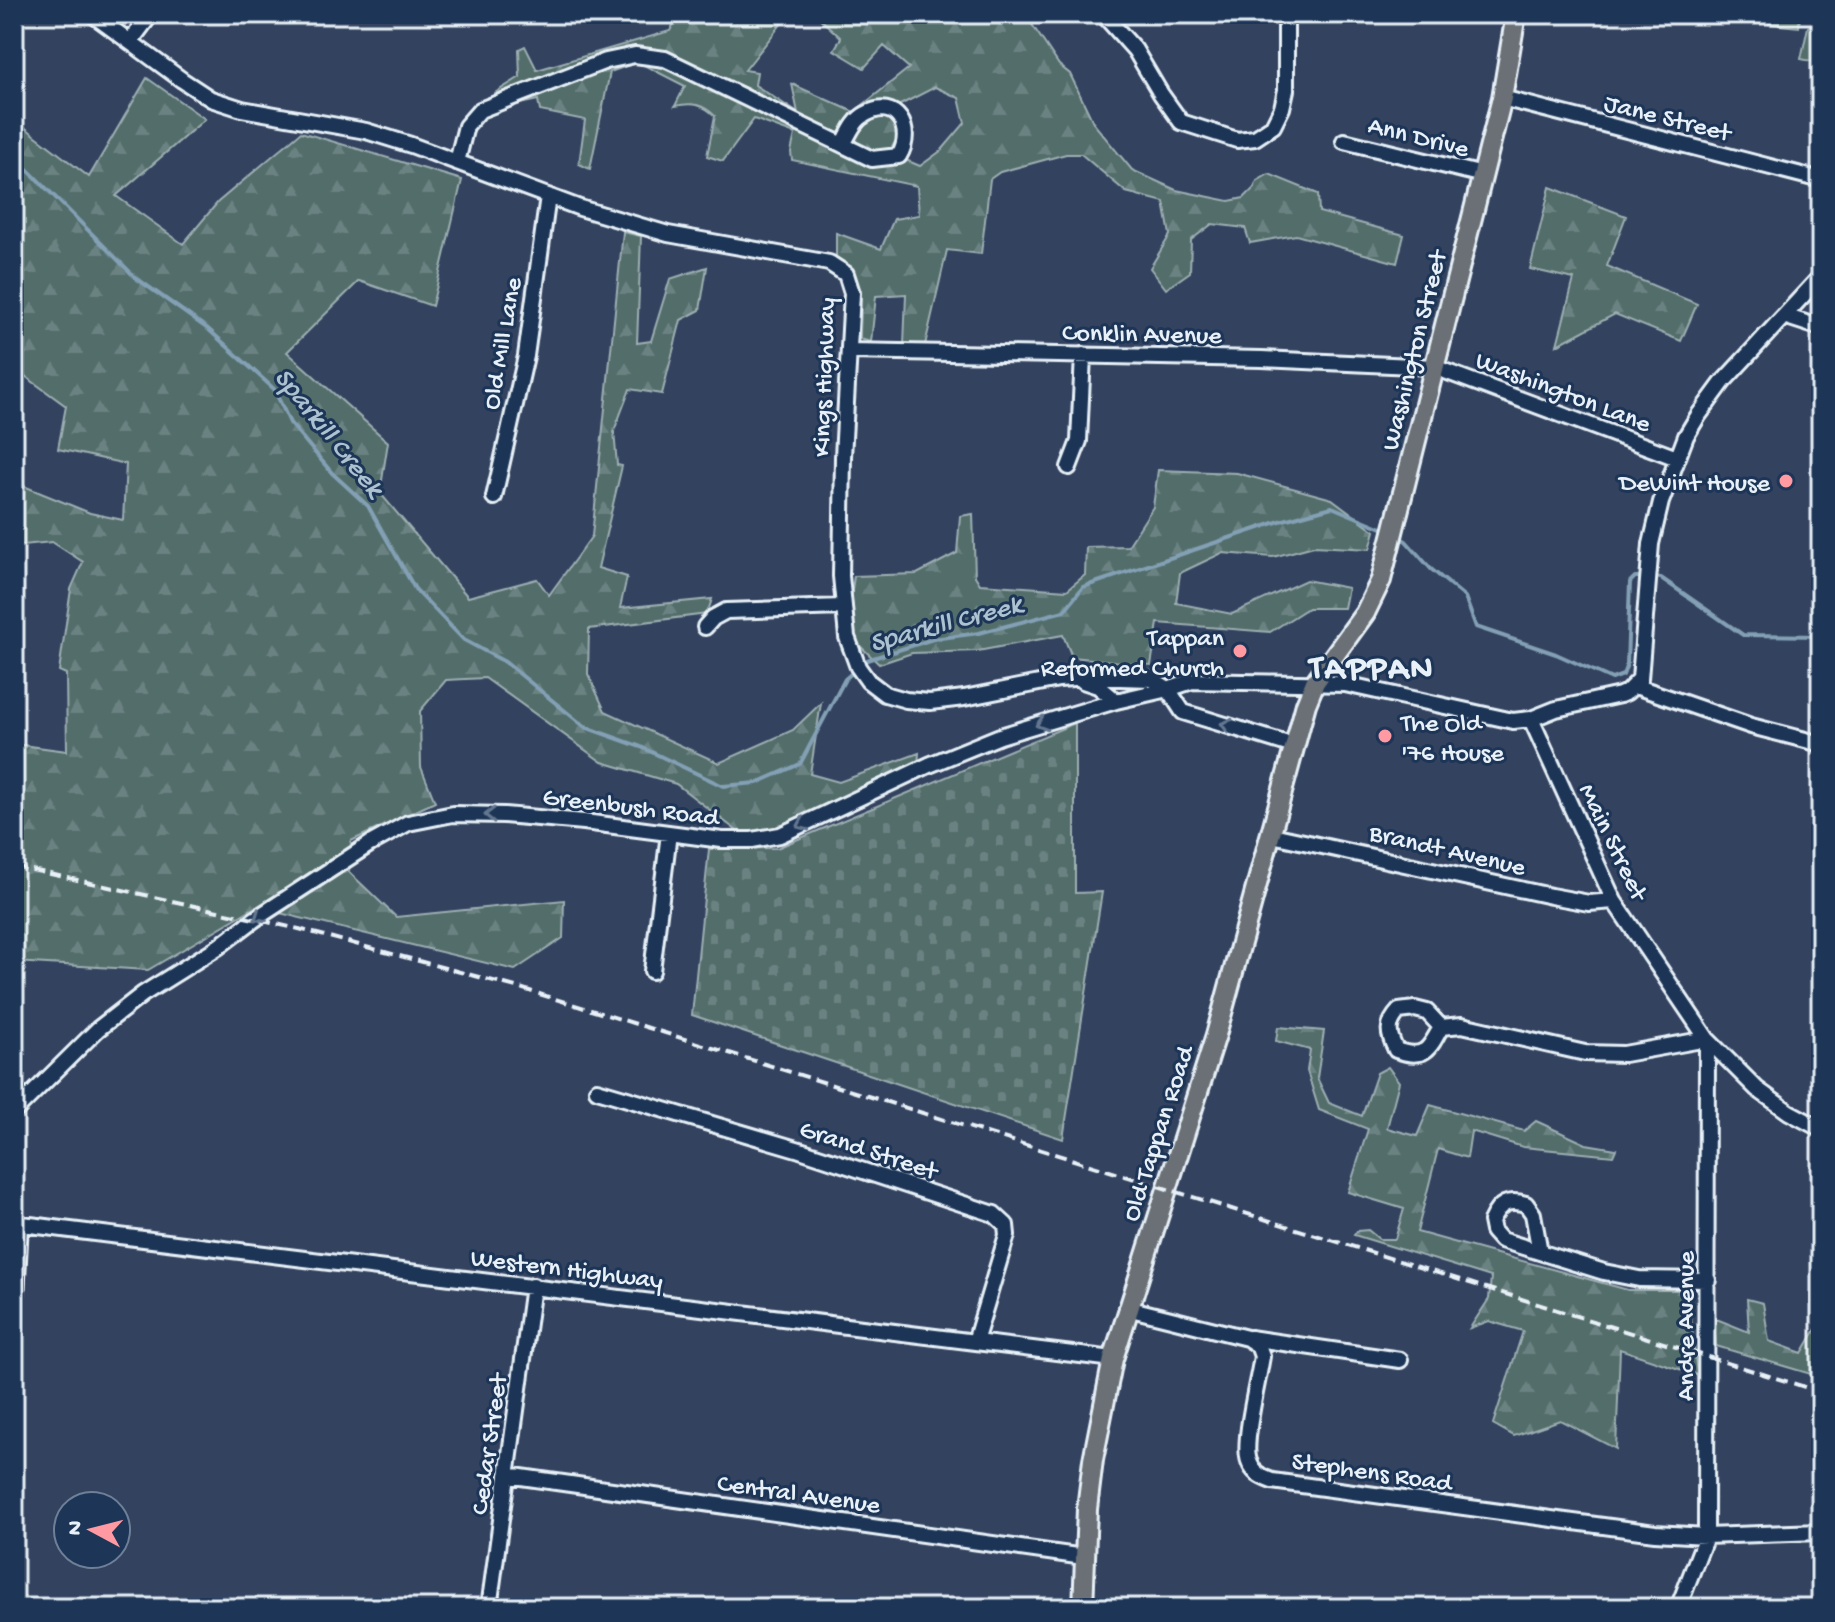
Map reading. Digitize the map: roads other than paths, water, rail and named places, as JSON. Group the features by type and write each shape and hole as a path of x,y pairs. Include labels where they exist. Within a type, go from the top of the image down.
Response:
{"main road":[{"name":"Washington Street","path":"1315,682 1365,613 1381,580 1502,98 1516,14"},
{"name":"Old Tappan Road","path":"1083,1608 1084,1557 1093,1460 1113,1359 1216,1035 1294,746 1315,682"}],"street":[{"name":"Kings Highway","path":"92,14 211,99 242,109 366,131 548,196 668,234 829,263 846,274 852,293 841,546 843,607 847,637 858,667 868,681 885,694 930,702 1075,678 1152,679 1168,689 1192,681 1315,682"},
{"path":"130,42 151,14"},
{"path":"1103,14 1135,50 1181,122 1237,140 1255,138 1273,126 1282,108 1286,90 1286,14"},
{"path":"457,162 466,126 480,110 606,61 635,55 665,59 843,145 872,159 899,156 907,143 905,129 896,114 879,110 866,114 853,126 843,145"},
{"name":"Jane Street","path":"1502,98 1821,180"},
{"name":"Ann Drive","path":"1344,141 1483,175"},
{"name":"Old Mill Lane","path":"494,497 526,356 548,196"},
{"path":"1315,682 1368,688 1513,721 1620,695 1635,686 1642,672 1648,563 1655,527 1677,458 1691,427 1707,401 1821,276"},
{"path":"1784,316 1821,328"},
{"name":"Conklin Avenue","path":"849,351 1262,359 1434,367"},
{"path":"1069,467 1079,441 1083,355"},
{"name":"Washington Lane","path":"1434,367 1677,458"},
{"path":"705,627 726,611 843,607"},
{"path":"1075,678 1098,686 1116,701"},
{"path":"1635,686 1751,726 1821,744"},
{"path":"1168,689 1183,712 1294,746"},
{"name":"Greenbush Road","path":"14,1112 98,1029 143,994 370,844 408,823 453,814 504,815 722,840 752,840 780,835 929,765 1000,736 1116,701 1168,689"},
{"name":"Main Street","path":"1531,719 1614,901 1707,1039 1757,1089 1789,1112 1821,1129"},
{"path":"652,971 669,833"},
{"name":"Brandt Avenue","path":"1272,835 1551,896 1589,903 1614,901"},
{"path":"1441,1027 1462,1025 1585,1053 1624,1054 1707,1039"},
{"name":"Andre Avenue","path":"1678,1608 1706,1536 1707,1039"},
{"path":"14,1090 27,1100"},
{"name":"Grand Street","path":"597,1090 800,1150 994,1214 1006,1225 1007,1235 975,1342"},
{"path":"14,1335 17,1223"},
{"name":"Western Highway","path":"17,1223 1113,1359"},
{"path":"1540,1252 1604,1272 1639,1279 1708,1280"},
{"name":"Cedar Street","path":"489,1608 533,1286"},
{"path":"1127,1308 1247,1338 1400,1360"},
{"name":"Stephens Road","path":"1247,1338 1258,1345 1262,1356 1247,1449 1248,1460 1259,1476 1272,1481 1655,1533 1706,1536"},
{"name":"Central Avenue","path":"507,1475 1084,1557"},
{"path":"1706,1536 1821,1532"}],"waterway":[{"name":"Sparkill Creek","path":"14,159 136,278 208,329 274,389 290,423 332,473 368,506 415,589 464,640 505,662 585,727 641,747 723,786 757,783 800,764 845,679 867,660 933,639 979,633 1064,611 1083,587 1280,521 1332,507 1389,531"},
{"name":"Sparkill Creek","path":"1397,536 1465,597 1476,627 1556,654 1612,679 1623,675 1627,664 1630,582 1635,577 1644,577"},
{"name":"Sparkill Creek","path":"1653,577 1661,578 1743,635 1821,636"}],"railway":[{"path":"14,866 299,929 520,988 1821,1392"}],"place":[{"name":"DeWint House","path":"1786,481"},
{"name":"Tappan Reformed Church","path":"1240,651"},
{"name":"The Old '76 House","path":"1385,736"}],"district":[{"name":"TAPPAN","path":"1372,665"}]}
